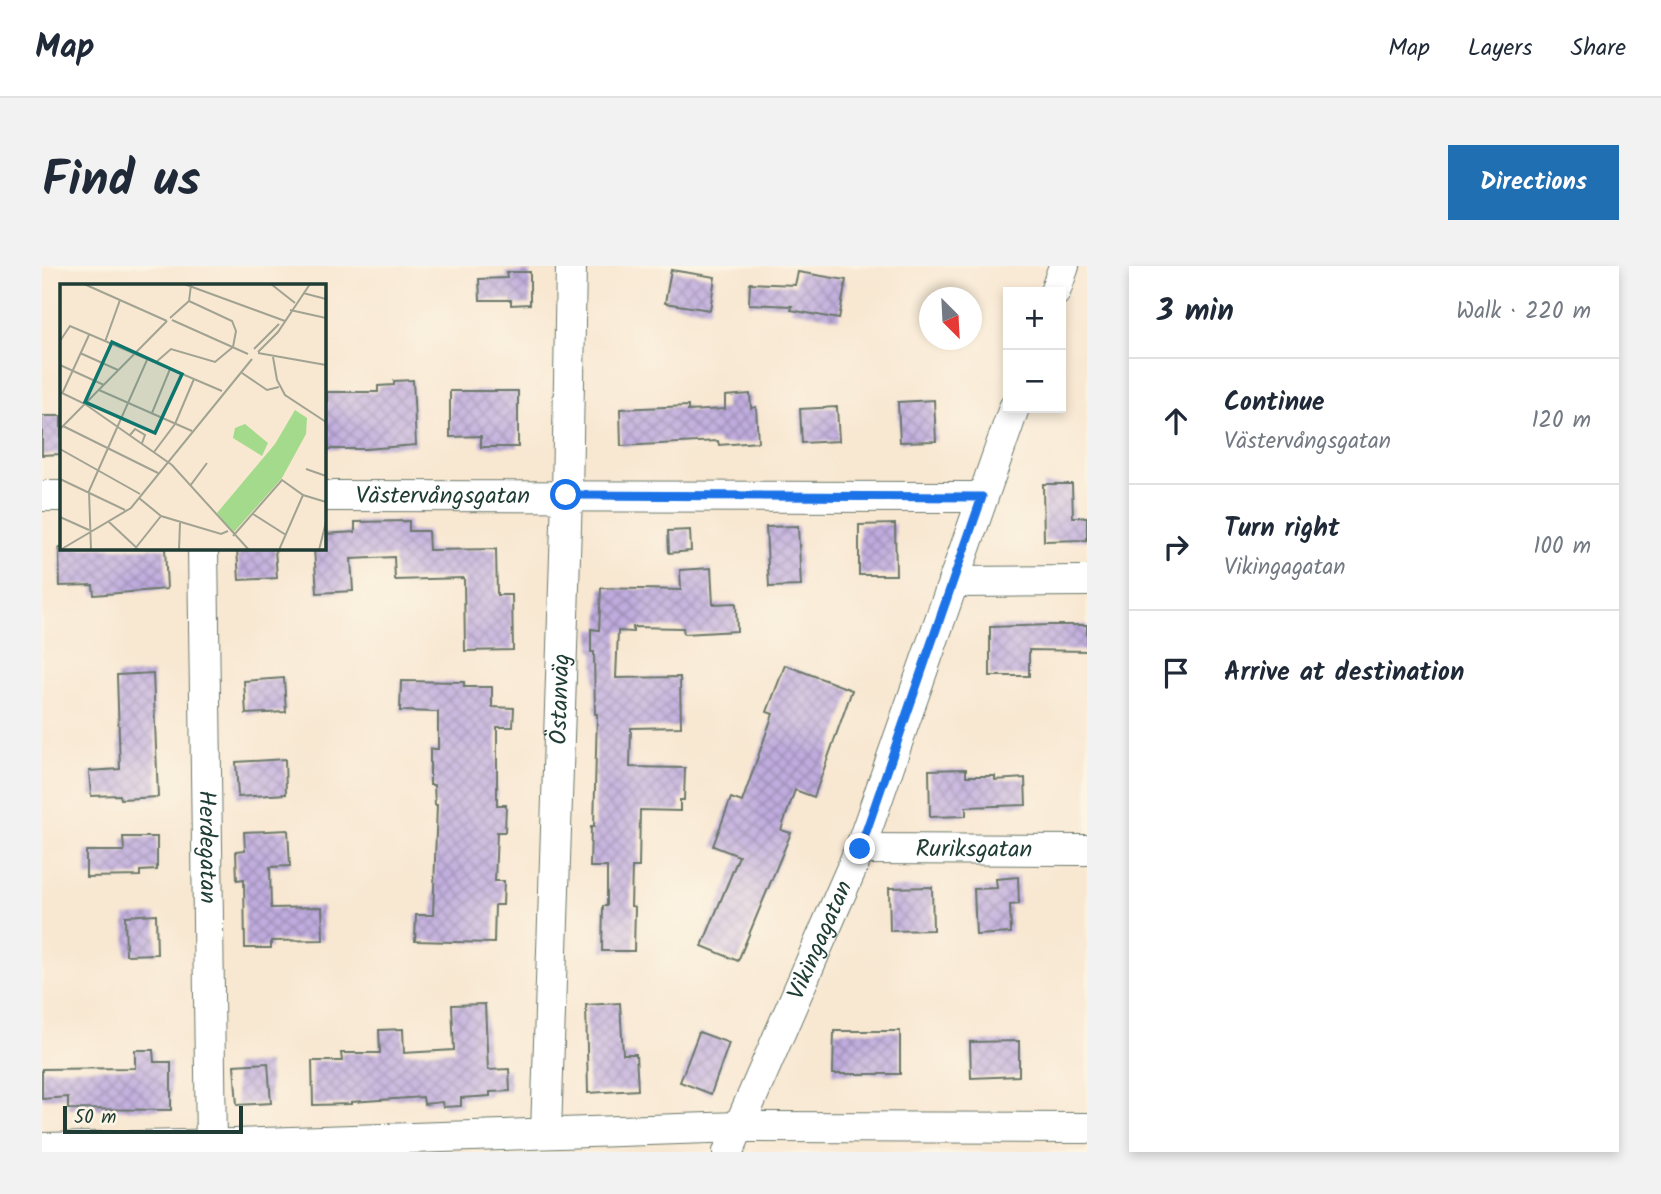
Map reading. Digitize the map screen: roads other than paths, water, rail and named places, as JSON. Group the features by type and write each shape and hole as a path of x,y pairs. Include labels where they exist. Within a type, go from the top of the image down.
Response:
{"street":[{"name":"Östanväg","path":"546,1133 571,266"},
{"path":"1057,287 1064,266"},
{"name":"Vikingagatan","path":"733,1139 860,849 1012,413"},
{"path":"42,496 60,496"},
{"name":"Västervångsgatan","path":"326,496 982,497"},
{"name":"Herdegatan","path":"203,550 211,1145"},
{"path":"953,582 1087,581"},
{"name":"Ruriksgatan","path":"860,849 1087,850"},
{"path":"42,1149 211,1145 434,1145 546,1133 733,1139 1087,1128"}]}
